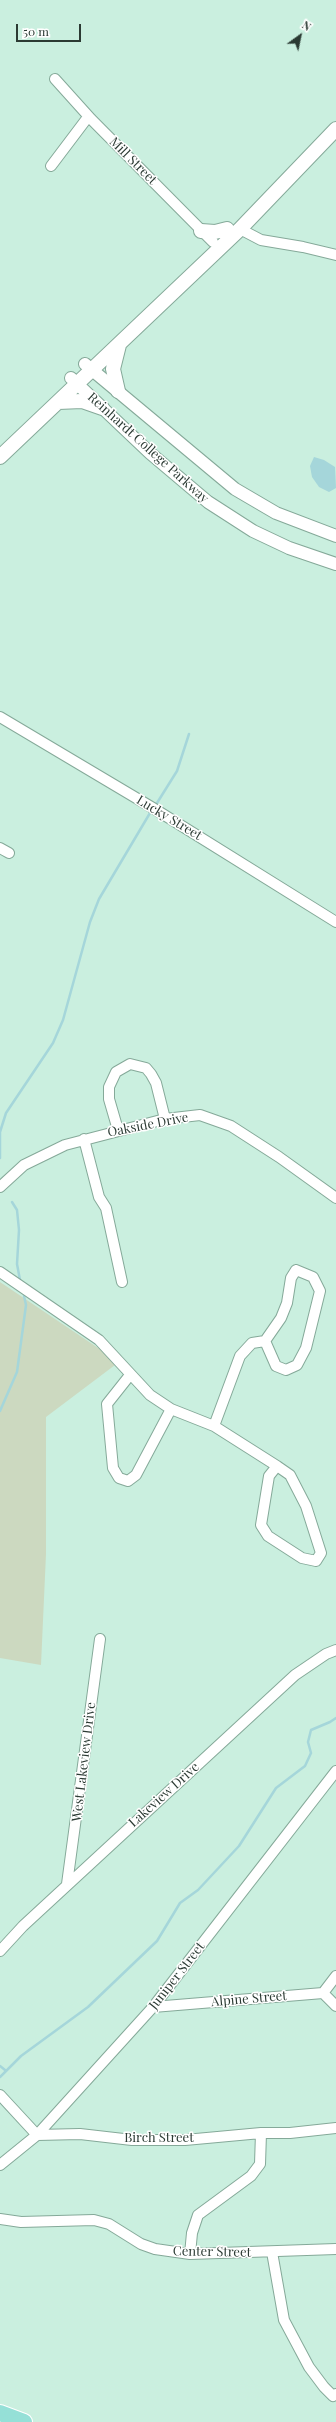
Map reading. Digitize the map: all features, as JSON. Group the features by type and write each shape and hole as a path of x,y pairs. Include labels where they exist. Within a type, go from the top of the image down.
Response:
{"main road":[{"path":"88,367 120,344 233,229 332,133"},
{"path":"201,230 215,232 233,229"},
{"path":"0,447 74,381 213,242 233,229"},
{"path":"118,391 113,369 120,344"},
{"path":"0,457 58,402 74,381"},
{"path":"58,402 82,401 102,408"},
{"path":"0,2413 24,2422"}],"street":[{"name":"Mill Street","path":"55,79 88,117 213,242"},
{"path":"51,166 88,117"},
{"path":"233,229 261,240 303,247 336,255"},
{"name":"Reinhardt College Parkway","path":"88,367 235,489 276,513 336,536"},
{"name":"Reinhardt College Parkway","path":"74,381 184,483 222,511 253,531 289,548 336,564"},
{"name":"Lucky Street","path":"0,717 153,808 336,922"},
{"path":"118,1130 109,1099 108,1087 116,1072 130,1064 146,1068 151,1074 156,1083 165,1119"},
{"name":"Oakside Drive","path":"0,1187 24,1165 50,1150 84,1139 165,1119 200,1115 231,1126 279,1157 336,1198"},
{"path":"84,1139 99,1197 106,1208 122,1282"},
{"path":"214,1426 240,1356 252,1344 265,1341 281,1318 287,1303 291,1278 296,1270 313,1277 320,1291 306,1348 297,1365 286,1370 276,1366 265,1341"},
{"path":"0,1272 99,1340 145,1392 171,1409 214,1426 277,1466 290,1475 306,1506 322,1553 316,1561 302,1558 268,1536 261,1525 269,1476 277,1466"},
{"path":"130,1375 107,1404 113,1468 119,1478 128,1481 136,1475 171,1409"},
{"name":"West Lakeview Drive","path":"67,1884 100,1639"},
{"name":"Lakeview Drive","path":"0,1951 23,1926 67,1884 294,1674 326,1654 336,1650"},
{"name":"Juniper Street","path":"0,2165 37,2135 153,2007 336,1771"},
{"path":"336,1976 323,1993 336,2006"},
{"name":"Alpine Street","path":"153,2007 323,1993"},
{"path":"0,2094 37,2135"},
{"name":"Birch Street","path":"37,2135 80,2134 132,2140 185,2140 261,2133 290,2133 336,2128"},
{"path":"190,2254 192,2233 198,2215 252,2176 260,2164 261,2133"},
{"name":"Center Street","path":"0,2219 21,2222 94,2220 109,2224 141,2244 155,2249 190,2254 336,2249"},
{"path":"272,2252 284,2320 309,2367 324,2387 333,2396 336,2394"}],"green space":[{"path":"0,1282 119,1362 46,1417 46,1554 41,1665 0,1658"}],"water":[{"path":"314,457 324,460 335,467 336,488 329,492 319,487 312,477 310,466"}],"waterway":[{"path":"157,803 177,771 189,734"},
{"path":"0,1158 0,1132 6,1113 53,1043 63,1020 90,922 99,899 150,813"},
{"path":"12,1202 17,1210 19,1230 17,1264 20,1280"},
{"path":"0,1411 17,1372 26,1305 24,1296"},
{"path":"0,2077 21,2056 88,2007 157,1941 180,1903 198,1890 239,1846 276,1788 305,1766 311,1753 308,1742 311,1730 336,1718"},
{"path":"0,2066 5,2070"}]}
